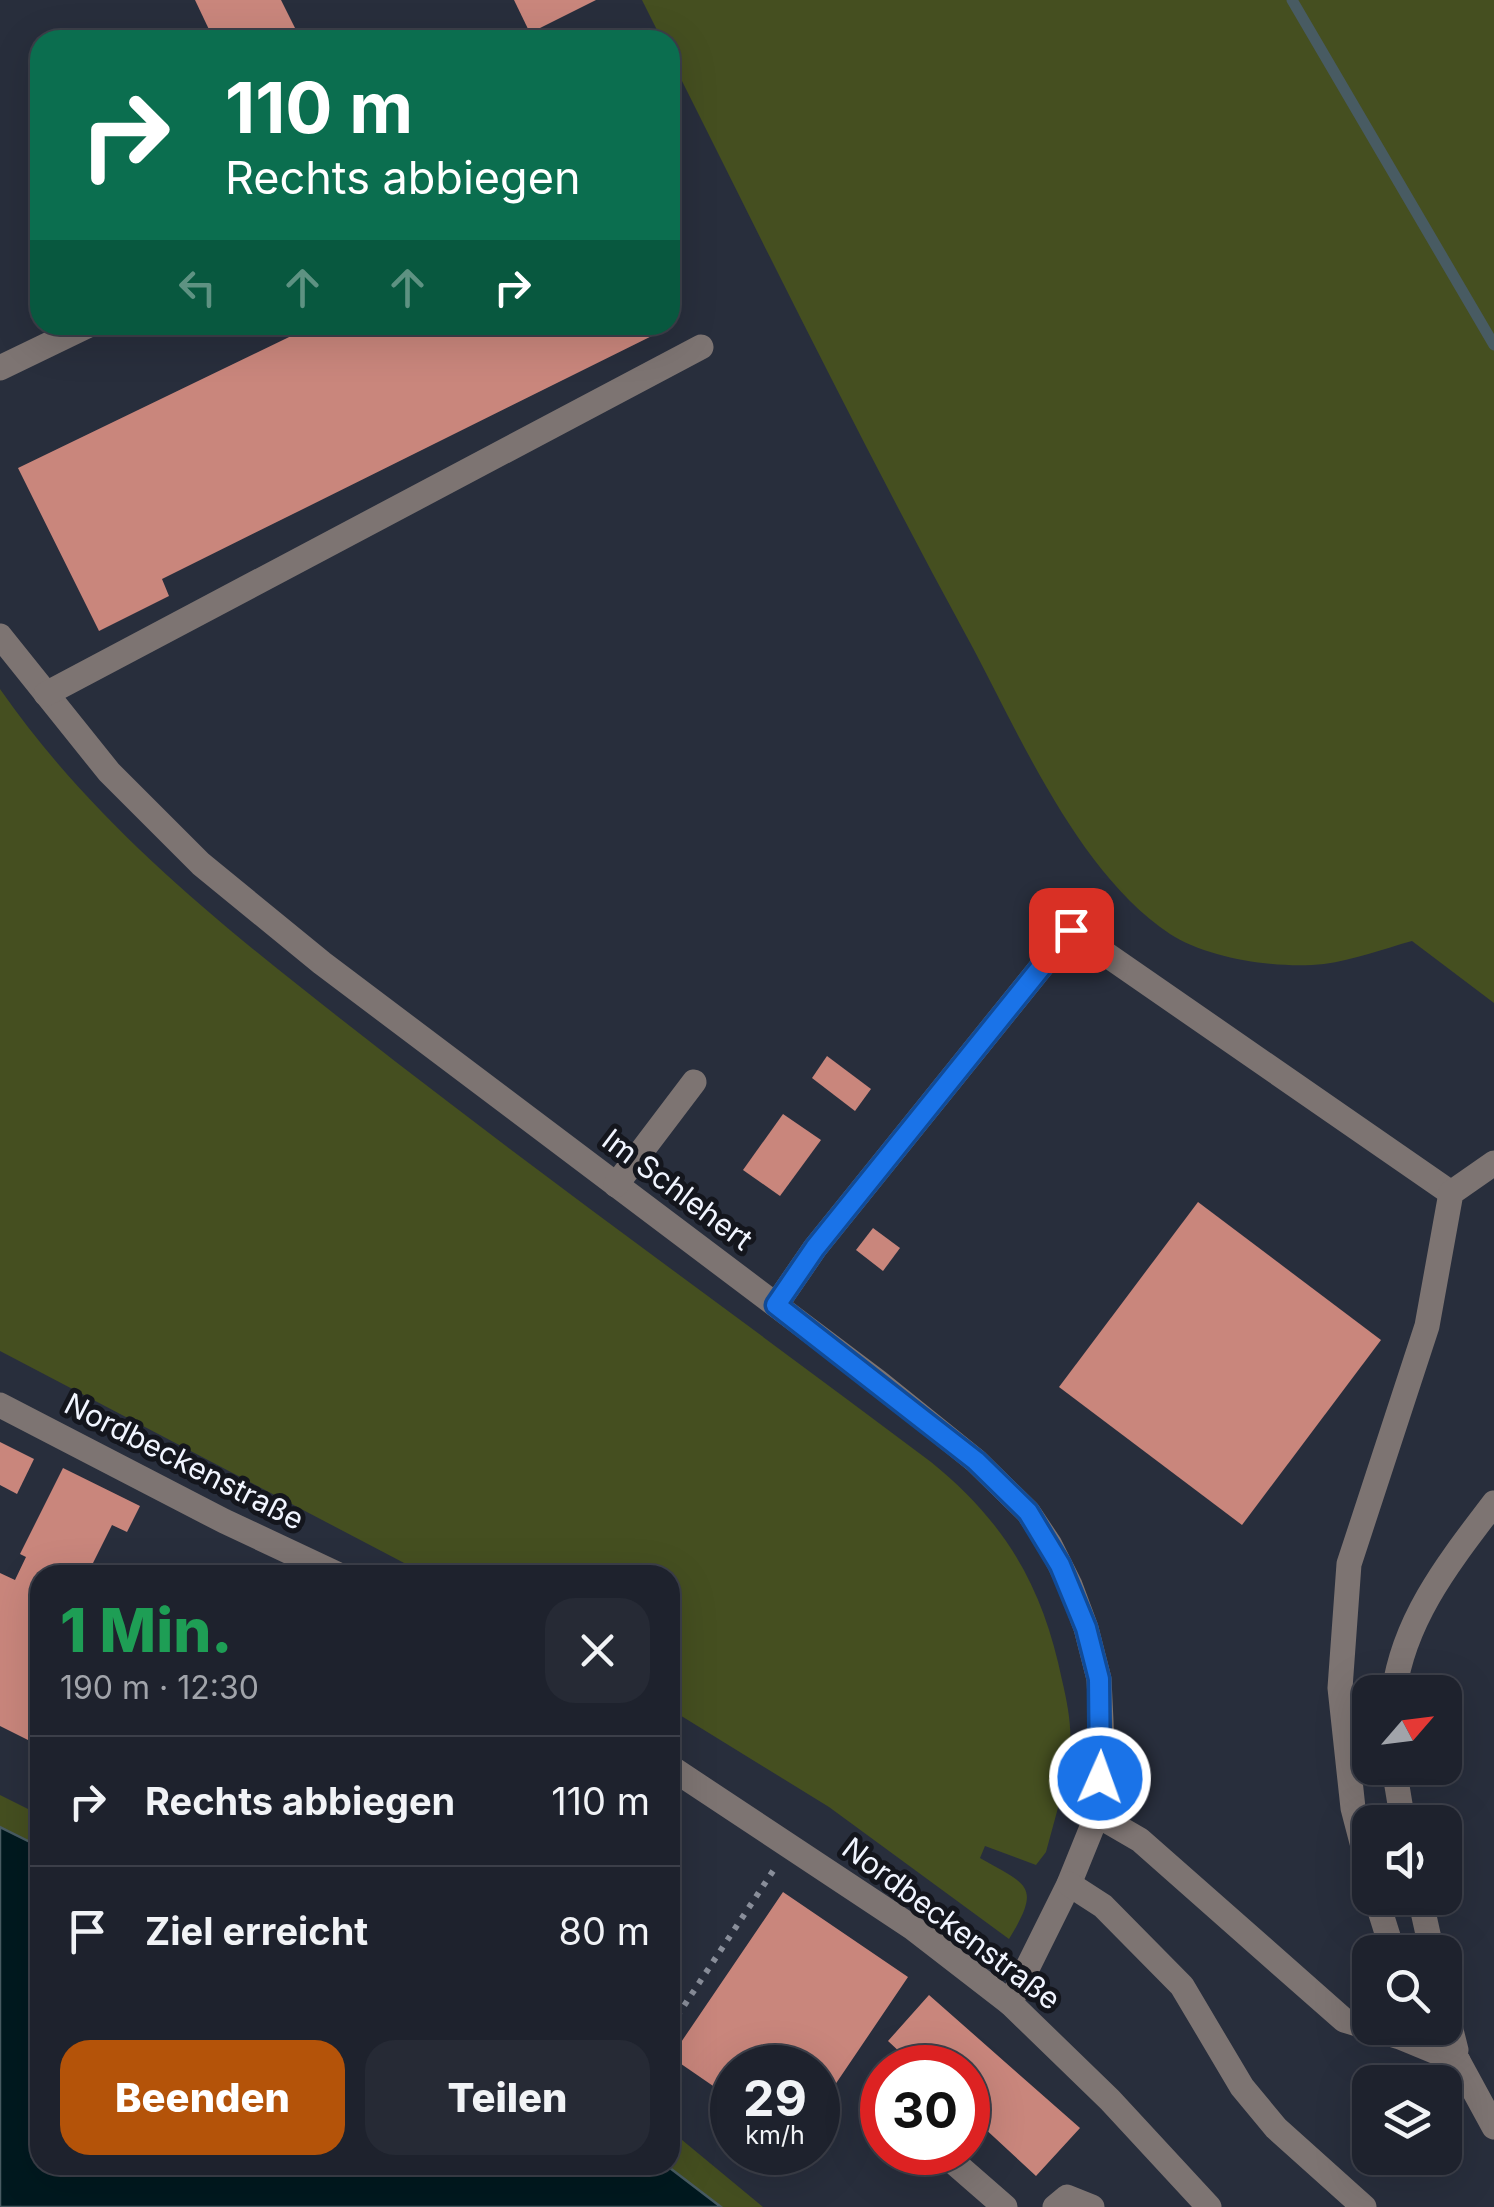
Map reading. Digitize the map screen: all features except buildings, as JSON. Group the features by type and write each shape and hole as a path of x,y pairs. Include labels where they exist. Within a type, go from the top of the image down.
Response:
{"street":[{"path":"0,368 68,335"},
{"path":"46,694 700,346"},
{"name":"Im Schlehert","path":"0,636 109,772 201,864 322,963 776,1305 986,1470 1028,1512 1050,1545 1076,1600 1099,1679 1102,1742 1098,1815 1010,2003"},
{"path":"776,1305 815,1248 1071,930 1451,1193"},
{"path":"616,1184 694,1082"},
{"path":"1353,1805 1340,1688 1350,1564 1428,1326 1451,1193 1494,1163"},
{"name":"Nordbeckenstraße","path":"0,1405 318,1565"},
{"path":"1396,1675 1398,1662 1433,1585 1494,1503"},
{"name":"Nordbeckenstraße","path":"680,1772 913,1928 1010,2003 1110,2100 1192,2200"},
{"path":"1098,1815 1140,1840 1344,2020 1458,2061"},
{"path":"1069,1884 1103,1906 1182,1986 1254,2101 1276,2128 1364,2207"},
{"path":"1445,2045 1494,2127"},
{"path":"1454,2045 1458,2061"},
{"path":"968,2175 1005,2207"},
{"path":"1055,2207 1068,2197 1092,2207"}],"path":[{"path":"680,2012 790,1844"}],"green space":[{"path":"642,0 1494,0 1494,1003 1412,941 1346,960 1306,965 1244,960 1204,950 1170,934 1106,875 1030,757 779,275 680,77 680,30 657,30"},
{"path":"0,689 86,795 134,844 236,935 462,1113 931,1462 980,1508 1017,1558 1032,1586 1054,1646 1069,1714 1066,1774 1046,1852 1036,1865 985,1846 980,1858 1018,1881 1027,1896 1009,1939 829,1807 680,1715 680,1565 408,1565 0,1351"},
{"path":"0,1795 30,1810 30,1842 0,1827"},
{"path":"680,2138 710,2163 710,2175 724,2175 763,2207 721,2207 679,2175"}],"water":[{"path":"0,1827 30,1842 30,2175 679,2175 721,2207 0,2207"}],"waterway":[{"path":"1292,0 1494,345"}],"route":[{"path":"1071,930 815,1248 776,1305 976,1461 1028,1512 1060,1565 1086,1628 1099,1679 1100,1778"}]}
